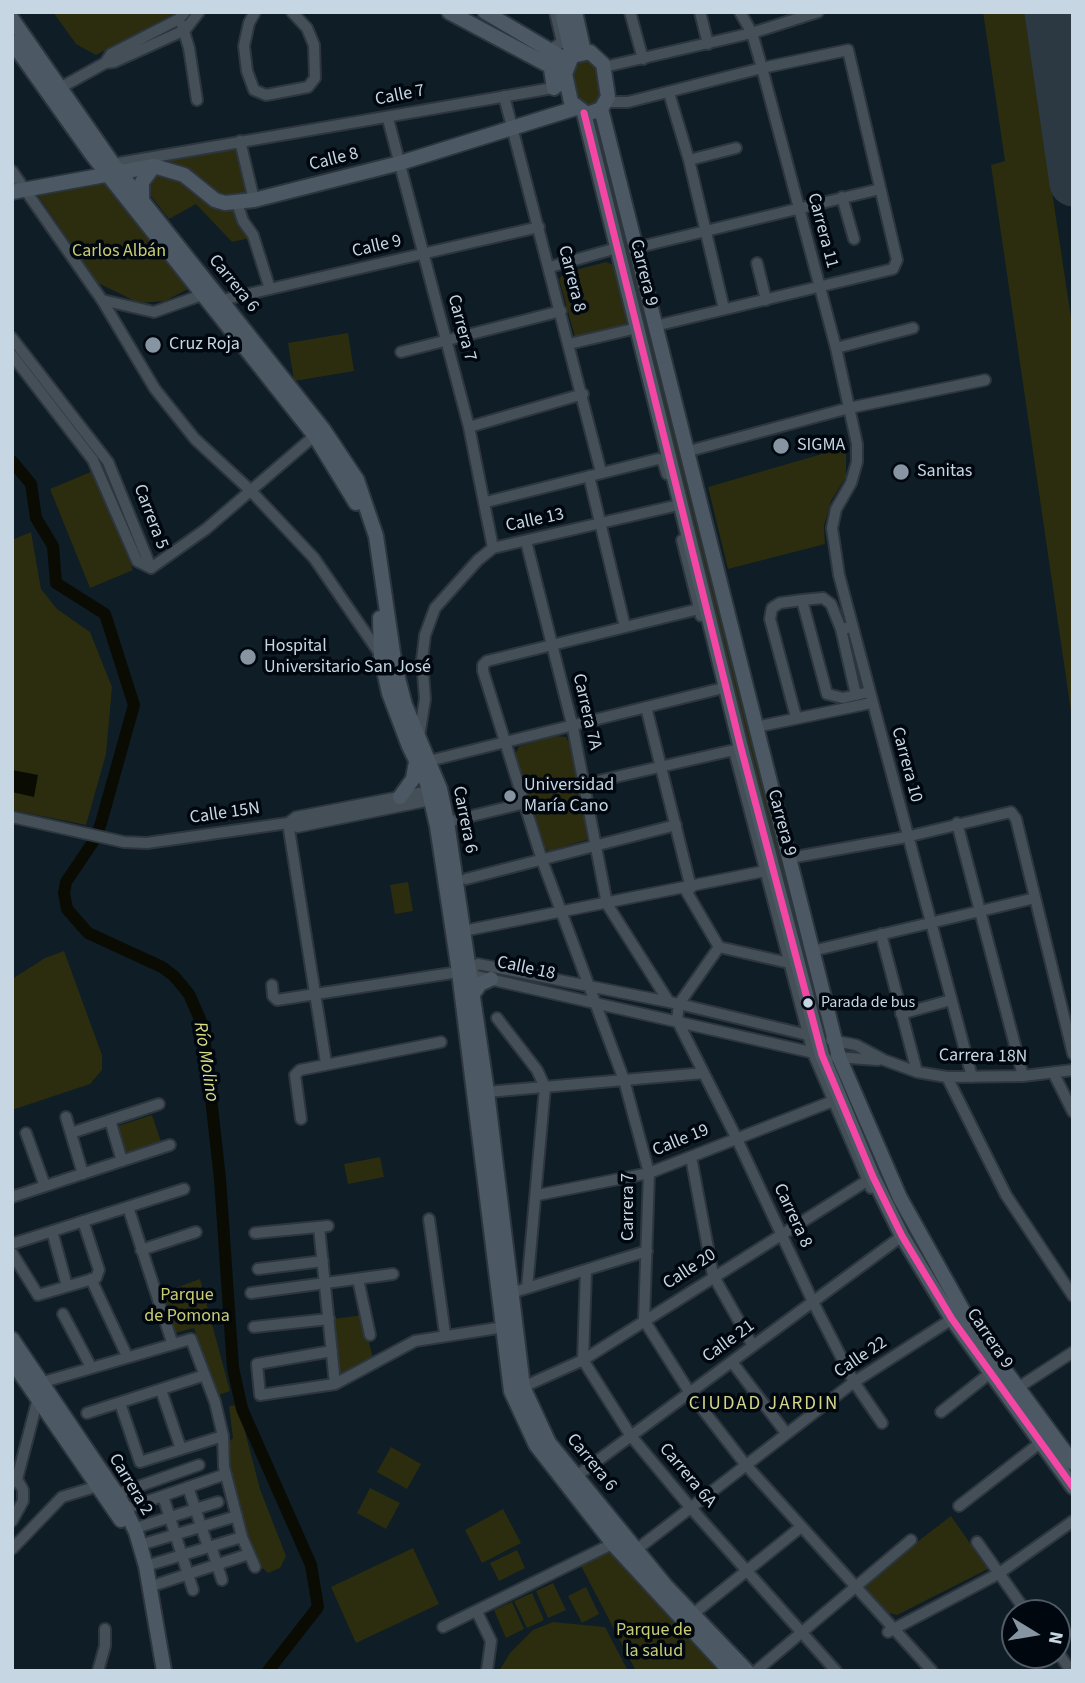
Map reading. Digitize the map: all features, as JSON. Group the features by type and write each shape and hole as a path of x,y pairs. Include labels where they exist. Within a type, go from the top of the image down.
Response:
{"main road":[{"path":"449,12 551,69 568,70 597,57 604,67"},
{"path":"485,12 550,50 568,70"},
{"path":"562,12 568,70"},
{"path":"568,70 575,12"},
{"name":"Carrera 6","path":"12,19 110,169 143,203 222,300 319,433 352,493 368,535 380,611 381,656 389,693 447,822 463,931 464,972 473,994 487,1093 523,1387 549,1443 578,1475 619,1541"},
{"path":"498,39 506,24"},
{"name":"Carrera 6","path":"12,42 202,295 357,480 370,513 395,667 418,740 422,762"},
{"name":"Carrera 9","path":"604,67 608,87 604,106 635,248 759,726 839,1057 900,1198 968,1320 1073,1464"},
{"name":"Carrera 9","path":"568,70 617,248 667,446 703,608 717,646 723,688 817,1054 870,1179 900,1238 950,1321 987,1375 1073,1487"},
{"name":"Calle 8","path":"110,169 154,166 184,175 215,200 237,203 400,163 604,106"},
{"path":"143,203 142,182 154,166"},
{"path":"16,184 110,169"},
{"path":"16,184 110,169"},
{"path":"706,632 717,646"},
{"path":"400,797 422,762"},
{"name":"Carrera 6","path":"436,795 464,972 511,1391 536,1445 730,1671"},
{"path":"473,994 480,984 491,979"},
{"name":"Carrera 2","path":"12,1339 117,1494 136,1532 146,1566 164,1671"},
{"name":"Carrera 2","path":"12,1361 37,1402 116,1509 134,1551 157,1671"},
{"name":"Carrera 6","path":"630,1554 747,1671"}],"street":[{"path":"58,89 105,63 114,62 185,30 199,12"},
{"path":"255,12 249,23 244,46 247,71 254,90 259,94 313,85 314,45 307,28 292,12"},
{"path":"550,50 562,43 555,12"},
{"path":"631,12 643,59"},
{"path":"700,12 708,44"},
{"path":"604,67 752,33 818,12"},
{"name":"Carrera 11","path":"747,15 836,348 857,444 857,463"},
{"path":"105,63 111,54 182,16 197,100"},
{"path":"604,106 848,50 897,266 655,326"},
{"name":"Calle 7","path":"110,169 240,141 388,119 504,96 568,70"},
{"path":"669,93 689,160 724,309"},
{"name":"Carrera 8","path":"504,96 601,472"},
{"name":"Carrera 7","path":"388,119 469,427 494,548"},
{"path":"240,141 254,200"},
{"path":"689,160 736,148"},
{"name":"Carrera 6","path":"16,184 102,300 155,389 195,439 250,490 314,558 374,641 381,656"},
{"path":"635,248 880,189"},
{"path":"842,197 853,239"},
{"path":"237,203 243,221 253,235 270,289"},
{"name":"Calle 9","path":"222,300 539,227"},
{"path":"550,267 617,248"},
{"path":"757,263 766,300"},
{"path":"102,300 154,312 202,295"},
{"path":"401,352 561,311"},
{"path":"569,344 637,328"},
{"path":"836,348 913,328"},
{"name":"Carrera 5","path":"12,338 108,462 151,568"},
{"name":"Carrera 5","path":"12,355 93,460 137,561 151,568"},
{"path":"689,451 849,408 985,380"},
{"path":"469,427 583,394"},
{"path":"151,568 206,529 319,433"},
{"path":"667,446 669,483"},
{"path":"486,502 661,459 703,608 706,632 723,688 734,750 765,871 812,1036"},
{"name":"Carrera 10","path":"857,463 851,483 836,509 832,528 847,628 870,697 972,1077"},
{"path":"590,476 625,628"},
{"name":"Calle 13","path":"418,740 425,699 422,660 425,635 435,608 463,574 494,548 674,506"},
{"name":"Carrera 7A","path":"526,541 585,784 607,904 674,1003"},
{"path":"796,717 770,619 772,608 780,603 817,597 831,604 847,628 856,695"},
{"path":"802,600 827,694 843,698 856,695 870,697"},
{"path":"552,646 703,608"},
{"name":"Carrera 7","path":"552,646 482,665 542,860 624,1080 649,1172 644,1321"},
{"path":"422,762 723,688"},
{"path":"759,726 870,697"},
{"path":"646,707 663,766 688,888 719,947"},
{"path":"585,784 734,750"},
{"path":"326,1063 288,823 296,817 400,797 436,795"},
{"name":"Calle 15N","path":"12,817 76,829 124,842 147,843 288,823 297,827 436,795"},
{"path":"447,822 525,803"},
{"path":"792,858 906,837 957,822 1012,812 1016,818 1073,1054"},
{"path":"957,822 1023,1076"},
{"path":"466,879 676,825"},
{"path":"463,931 765,871"},
{"path":"814,951 1035,898"},
{"path":"881,934 917,1072"},
{"path":"719,947 789,962"},
{"path":"677,1020 674,1003 719,947"},
{"name":"Calle 18","path":"464,972 478,964 674,1003 856,1045"},
{"path":"272,985 275,999 464,972"},
{"name":"Calle 18","path":"464,972 817,1054 884,1060"},
{"path":"901,1014 951,1000"},
{"path":"783,1029 799,1021 802,1008"},
{"path":"497,1018 537,1070 545,1087 538,1195 527,1288"},
{"name":"Carrera 8","path":"677,1020 736,1137 813,1302 854,1382 882,1423"},
{"path":"301,1119 295,1075 300,1070 441,1042"},
{"name":"Carrera 18N","path":"856,1045 884,1060 917,1072 947,1077 1023,1076 1073,1070"},
{"path":"817,1054 833,1101 870,1179"},
{"path":"487,1093 704,1073"},
{"path":"1054,1074 1073,1112"},
{"path":"947,1077 1006,1195 1073,1296"},
{"name":"Calle 19","path":"538,1195 649,1172 833,1101"},
{"path":"71,1133 159,1104"},
{"path":"66,1117 83,1174"},
{"path":"110,1120 122,1161"},
{"path":"26,1133 45,1186"},
{"path":"12,1197 170,1145"},
{"path":"691,1157 713,1275 753,1346"},
{"name":"Calle 20","path":"523,1387 583,1360 713,1275 870,1179"},
{"path":"12,1244 184,1188"},
{"path":"128,1207 172,1342"},
{"path":"429,1219 445,1334"},
{"path":"12,1252 38,1294 91,1279 99,1275 99,1270 83,1221"},
{"path":"255,1233 324,1227 323,1261 335,1384"},
{"path":"52,1231 67,1286"},
{"path":"141,1250 196,1232"},
{"name":"Calle 21","path":"578,1475 900,1238"},
{"path":"511,1293 647,1251"},
{"path":"258,1269 323,1261"},
{"path":"583,1360 586,1271"},
{"path":"251,1293 393,1274"},
{"path":"91,1279 127,1356"},
{"path":"358,1279 370,1335"},
{"path":"62,1314 91,1367"},
{"path":"254,1327 328,1319"},
{"path":"644,1321 690,1392 745,1464 892,1630 932,1671"},
{"name":"Calle 22","path":"630,1554 854,1382 950,1321"},
{"path":"332,1351 262,1360 257,1364 256,1370 260,1395 335,1384 415,1341 445,1334 504,1327"},
{"path":"40,1383 172,1342 191,1339 223,1436 226,1474 242,1537 255,1567"},
{"path":"1016,1389 1073,1352"},
{"name":"Carrera 6A","path":"583,1360 631,1436 690,1507 836,1671"},
{"path":"732,1362 786,1433"},
{"path":"88,1413 205,1375"},
{"path":"941,1412 987,1375"},
{"path":"161,1390 181,1449"},
{"path":"12,1521 23,1501 23,1490 15,1481 37,1402"},
{"path":"120,1403 140,1462 223,1436"},
{"path":"959,1506 1039,1445 1073,1494"},
{"path":"117,1494 199,1465"},
{"path":"125,1509 226,1474"},
{"path":"12,1549 62,1497 98,1486"},
{"path":"188,1488 222,1580"},
{"path":"163,1496 193,1590"},
{"path":"142,1526 218,1502"},
{"path":"148,1544 237,1516"},
{"path":"892,1630 998,1574 1073,1521"},
{"path":"692,1614 802,1527"},
{"path":"146,1566 242,1537"},
{"path":"757,1671 911,1540"},
{"path":"443,1627 619,1541"},
{"path":"977,1542 1017,1599"},
{"path":"158,1584 249,1554"},
{"path":"477,1612 491,1641 487,1671"},
{"path":"98,1671 105,1646 105,1629"}],"green space":[{"path":"53,12 177,12 96,55 76,44"},
{"path":"983,12 1025,12 1073,331 1073,725 991,165 1005,161"},
{"path":"579,59 591,59 597,67 604,93 601,103 586,107 579,102 571,70"},
{"path":"597,118 822,1016 817,1017 751,765 593,119"},
{"path":"236,147 250,197 236,198 206,189 165,159"},
{"path":"169,173 233,209 250,238 232,242 196,204 169,219 150,195 148,184 155,174"},
{"name":"Carlos Albán","path":"103,181 111,186 190,288 165,301 139,303 98,283 37,194"},
{"path":"606,262 614,265 627,318 626,326 575,337 559,279 564,273"},
{"path":"348,333 354,371 294,381 288,343"},
{"path":"846,447 846,477 831,501 824,526 825,544 728,569 708,487"},
{"path":"93,471 133,570 90,588 50,489"},
{"path":"31,532 41,589 57,609 90,632 112,687 106,754 86,825 12,810 12,540"},
{"path":"556,736 566,737 570,745 589,839 549,851 544,848 515,755 519,746"},
{"path":"408,882 413,911 395,914 390,885"},
{"path":"64,951 102,1055 102,1070 90,1084 12,1110 12,979 45,958"},
{"path":"152,1115 161,1142 124,1154 115,1127"},
{"path":"380,1157 384,1177 348,1184 344,1164"},
{"name":"Parque de Pomona","path":"200,1279 230,1391 216,1396 194,1328 175,1333 162,1293"},
{"path":"363,1315 373,1359 340,1374 333,1319"},
{"path":"238,1405 260,1489 286,1556 280,1568 268,1573 261,1567 249,1544 231,1478 226,1444 233,1438 229,1406"},
{"path":"391,1447 421,1464 407,1489 377,1472"},
{"path":"370,1488 400,1503 386,1529 357,1513"},
{"path":"503,1509 521,1543 482,1563 465,1530"},
{"path":"951,1516 988,1569 897,1615 889,1613 860,1586"},
{"path":"413,1548 439,1604 356,1643 331,1587"},
{"name":"Parque de la salud","path":"613,1548 722,1671 636,1671 580,1564"},
{"path":"517,1550 525,1568 499,1581 490,1563"},
{"path":"553,1583 566,1610 548,1618 536,1591"},
{"path":"586,1587 599,1614 582,1623 568,1596"},
{"path":"532,1593 544,1620 527,1628 514,1601"},
{"path":"512,1602 524,1629 506,1638 494,1610"},
{"path":"553,1622 605,1627 628,1671 499,1671 510,1653 533,1630"}],"shaded area":[{"path":"12,770 38,775 34,797 12,792"}],"waterway":[{"name":"Río Molino","path":"12,461 31,484 36,518 53,546 56,583 105,614 134,705 95,839 66,882 64,893 67,909 88,933 162,967 174,976 189,994 203,1026 220,1179 233,1368 242,1409 311,1565 318,1607 268,1671"}],"runway":[{"path":"1048,12 1073,183"}],"transit line":[{"path":"584,113 741,748 822,1055 873,1177 902,1236 952,1319 1073,1487"}],"place":[{"name":"Cruz Roja","path":"153,345"},
{"name":"SIGMA","path":"781,446"},
{"name":"Sanitas","path":"901,472"},
{"name":"Hospital Universitario San José","path":"248,657"},
{"name":"Universidad María Cano","path":"510,796"},
{"name":"Parada de bus","path":"808,1003"}],"district":[{"name":"CIUDAD JARDIN","path":"764,1405"}]}
